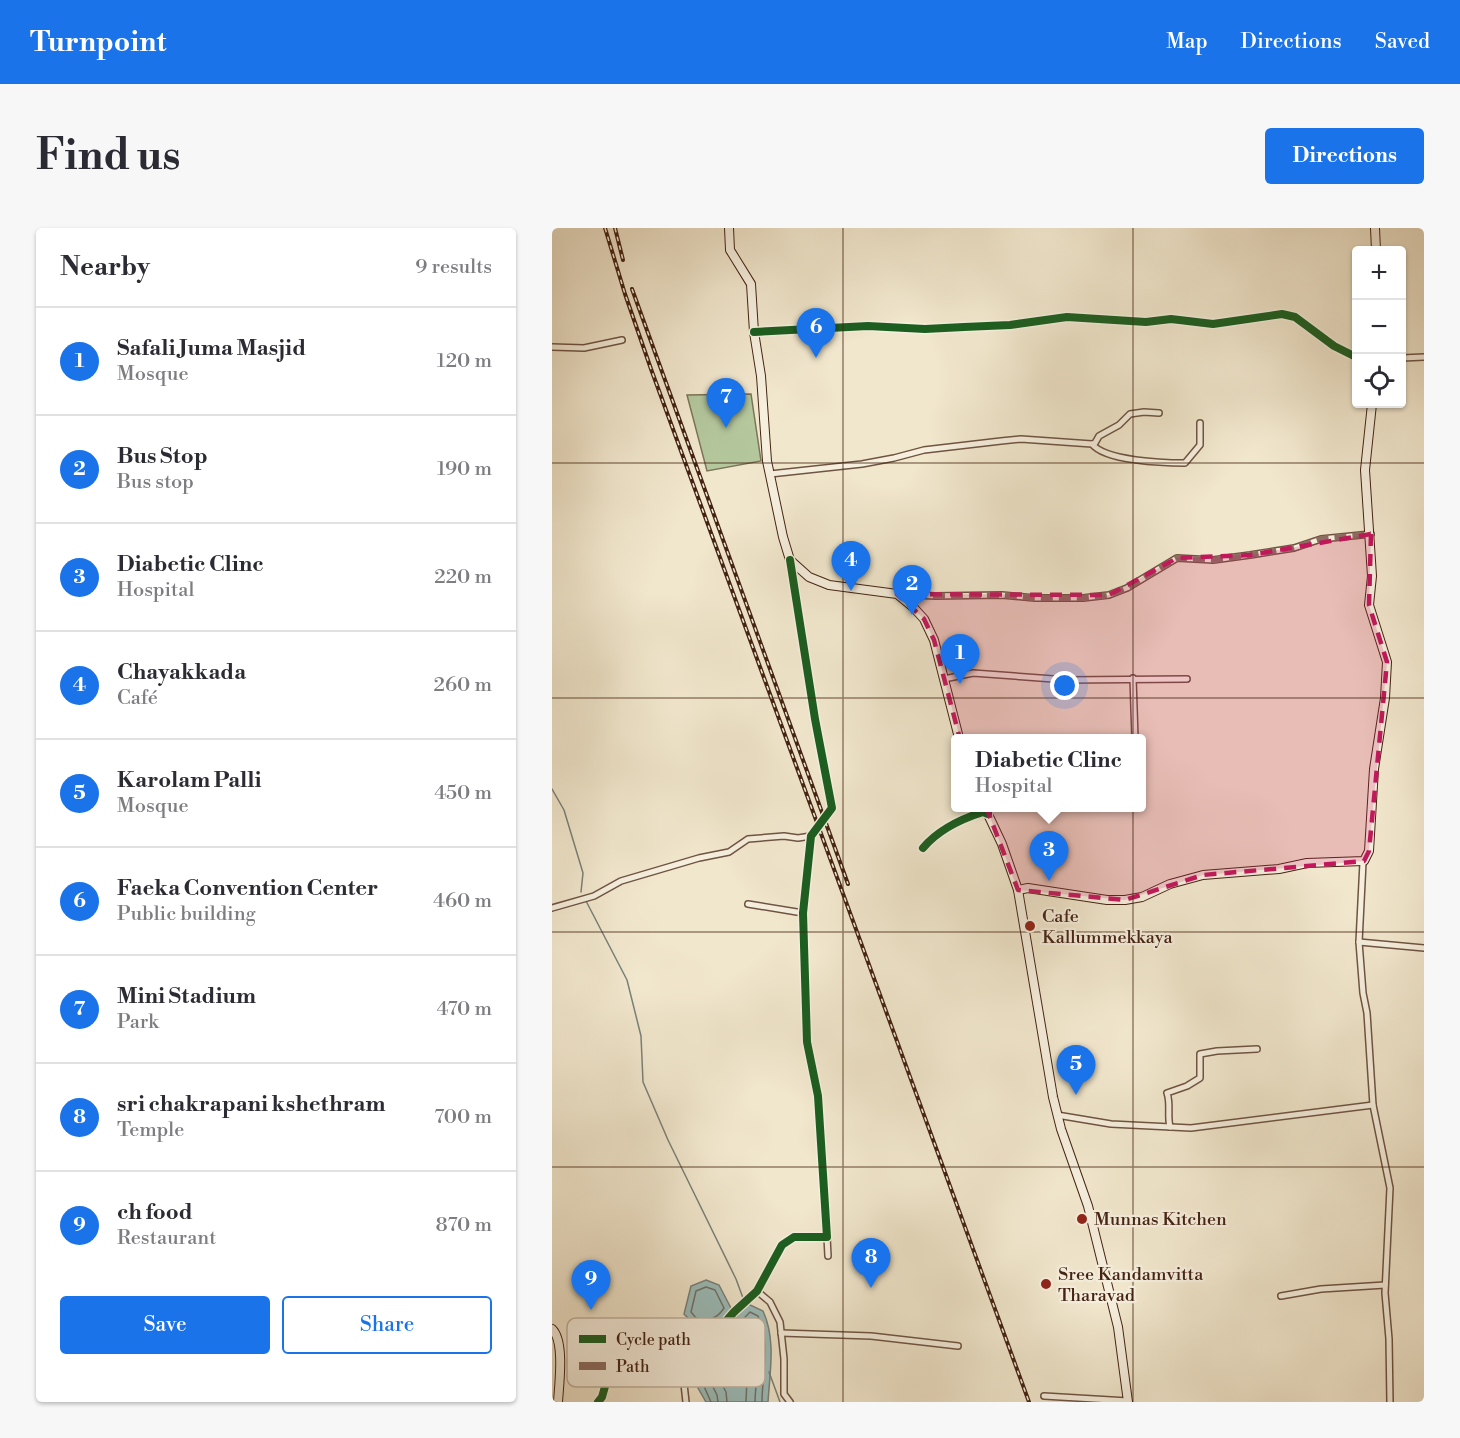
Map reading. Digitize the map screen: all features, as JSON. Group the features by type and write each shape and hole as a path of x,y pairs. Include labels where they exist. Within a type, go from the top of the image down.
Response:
{"main road":[{"path":"729,228 730,250 751,284 767,461 790,560 802,572 829,585 897,594 915,608 934,640 958,734"},
{"path":"1375,228 1376,246"},
{"path":"1018,890 1028,888 1107,900 1125,900 1142,897 1170,884 1203,875 1279,869 1307,863 1363,862 1369,851 1374,769 1388,662 1370,605 1371,534 1366,509 1365,470 1372,408"},
{"path":"987,812 1002,844 1018,890 1057,1115 1088,1206 1113,1305 1128,1402"},
{"path":"552,1329 557,1334 560,1348 558,1402"}],"street":[{"path":"754,332 868,326 925,329 1010,325 1067,317 1146,322 1171,319 1213,324 1289,314 1302,321 1334,346 1352,355"},
{"path":"552,347 584,348 622,340"},
{"path":"1406,358 1424,357"},
{"path":"770,474 862,464 913,452 1021,439 1092,444 1099,436 1119,425 1130,414 1159,413"},
{"path":"1092,444 1103,453 1130,459 1185,464 1200,445 1200,423"},
{"path":"897,594 1002,595 1035,598 1108,596 1127,588 1177,558 1213,560 1294,548 1321,539 1371,534"},
{"path":"790,560 814,719 832,808 811,836 803,913 807,1042 818,1096 828,1256"},
{"path":"944,679 973,673 1067,680 1187,679"},
{"path":"1133,678 1135,734"},
{"path":"923,848 932,837 966,818 983,812"},
{"path":"552,908 594,896 621,881 699,858 729,852 748,839 811,836"},
{"path":"1363,862 1359,942 1373,1105 1390,1188 1385,1285 1390,1402"},
{"path":"748,904 803,913"},
{"path":"1359,942 1424,948"},
{"path":"1170,1127 1167,1115 1170,1101 1167,1093 1187,1086 1200,1078 1200,1054 1257,1049"},
{"path":"1057,1115 1111,1125 1191,1128 1373,1105"},
{"path":"729,1318 757,1291 782,1245 794,1237 827,1237"},
{"path":"1281,1296 1321,1289 1385,1285"},
{"path":"757,1291 770,1302 780,1322 784,1359 784,1394 790,1402"},
{"path":"781,1333 871,1336 958,1346"},
{"path":"598,1402 605,1387"},
{"path":"684,1387 686,1402"},
{"path":"1044,1396 1128,1402"}],"highlighted area":[{"path":"1371,534 1369,605 1387,662 1369,851 1364,861 1203,875 1125,900 1018,890 960,739 934,640 924,619 897,594 1109,595 1177,558 1250,555"}],"green space":[{"path":"751,394 761,461 707,471 687,395"}],"water":[{"path":"706,1280 719,1285 732,1310 723,1318 688,1318 684,1314 691,1286"},
{"path":"748,1304 763,1311 770,1333 771,1344 768,1402 706,1402 697,1387 765,1387 765,1318 735,1318"}],"waterway":[{"path":"552,789 564,810 583,873 581,892"},
{"path":"586,901 627,980 641,1036 643,1082 743,1298"},
{"path":"769,1372 780,1402"}],"railway":[{"path":"605,228 651,369 1029,1402"},
{"path":"615,228 623,260"},
{"path":"632,289 848,884"}],"marked path":[{"path":"897,594 1002,595 1035,598 1083,598 1109,595 1127,588 1177,558 1213,560 1294,548 1321,539 1371,534"}],"cycle path":[{"path":"754,332 868,326 925,329 1010,325 1067,317 1146,322 1171,319 1213,324 1282,314 1295,317 1334,346 1352,355"},
{"path":"729,1318 757,1291 782,1245 794,1237 827,1237 818,1096 807,1042 803,913 811,836 832,808 815,719 790,560"},
{"path":"923,848 936,836 958,822 983,812 988,814"},
{"path":"598,1402 605,1387"}],"place":[{"name":"Faeka Convention Center","path":"816,358"},
{"name":"Mini Stadium","path":"726,428"},
{"name":"Chayakkada","path":"851,591"},
{"name":"Bus Stop","path":"912,615"},
{"name":"Safali Juma Masjid","path":"960,684"},
{"name":"Diabetic Clinc","path":"1049,881"},
{"name":"Cafe Kallummekkaya","path":"1030,926"},
{"name":"Karolam Palli","path":"1076,1095"},
{"name":"Munnas Kitchen","path":"1082,1219"},
{"name":"Sree Kandamvitta Tharavad","path":"1046,1284"},
{"name":"sri chakrapani kshethram","path":"871,1288"},
{"name":"ch food","path":"591,1310"}]}
